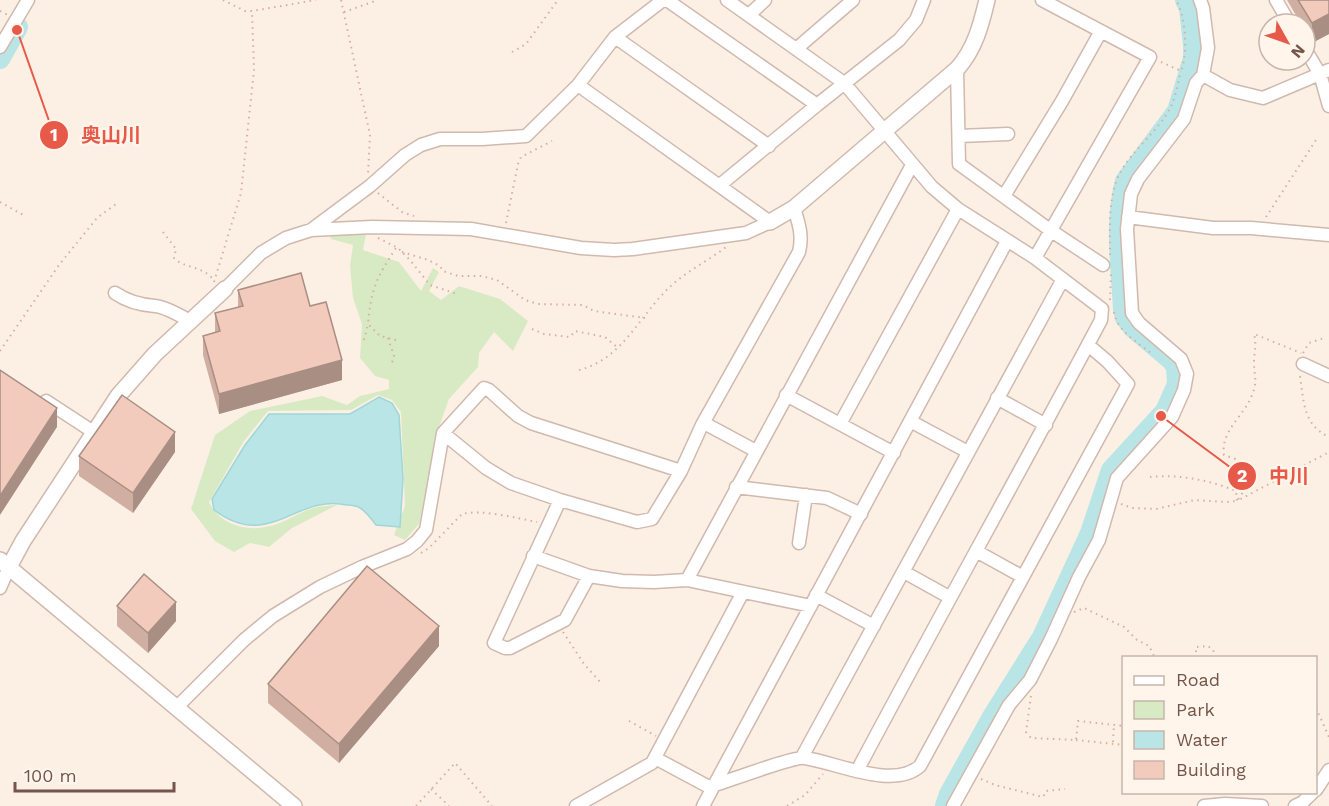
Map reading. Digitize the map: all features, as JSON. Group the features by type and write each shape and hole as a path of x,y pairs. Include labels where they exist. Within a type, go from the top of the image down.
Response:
{"street":[{"path":"0,47 28,0"},
{"path":"311,230 370,186 405,155 421,145 440,139 526,136 578,85 615,37 665,0 817,105"},
{"path":"727,0 844,82 932,188 958,209 1035,258 1102,309 1101,320 1046,425 856,771"},
{"path":"748,15 765,0"},
{"path":"796,49 854,0"},
{"path":"720,186 844,82 899,40 916,20 924,0"},
{"path":"0,588 4,564 23,541 118,396 218,289 261,253 286,238 311,230 423,227 471,229 581,248 614,250 746,232 794,208 957,69 979,33 987,0"},
{"path":"953,806 1009,705 1030,680 1052,639 1079,577 1099,540 1117,478 1172,417 1187,381 1187,374 1181,359 1139,323 1132,313 1127,229 1133,186 1184,119 1196,83 1203,75 1208,48 1200,0"},
{"path":"1035,258 1150,57 1049,2"},
{"path":"1004,196 1062,101 1101,31"},
{"path":"615,37 769,146"},
{"path":"957,69 959,164 1103,266"},
{"path":"1203,75 1230,90 1263,98 1324,72 1329,106"},
{"path":"578,85 770,222"},
{"path":"959,136 1008,134"},
{"path":"687,580 912,165"},
{"path":"443,433 499,477 560,500 637,522 646,521 655,515 681,471 704,423 799,252 802,242 794,208"},
{"path":"840,424 958,209"},
{"path":"1128,217 1213,228 1251,228 1329,234"},
{"path":"703,806 1007,241"},
{"path":"802,757 1063,279"},
{"path":"116,293 131,302 149,307 156,306 190,321"},
{"path":"655,758 712,787 802,757 856,771 897,777 914,772 920,766 1128,384 1107,361 1088,345"},
{"path":"1303,359 1329,376"},
{"path":"177,707 244,640 273,616 320,587 407,549 417,541 426,530 443,433 483,388 489,390 518,416 531,423 681,471"},
{"path":"786,395 894,453"},
{"path":"40,397 95,433"},
{"path":"997,398 1046,425"},
{"path":"910,421 968,452"},
{"path":"704,423 756,450"},
{"path":"736,488 827,498 861,514"},
{"path":"799,543 806,495"},
{"path":"560,500 494,643 510,648 565,620 590,576"},
{"path":"976,551 1023,577"},
{"path":"533,556 590,576 638,582 687,580 743,592 813,601 874,626"},
{"path":"4,564 294,806"},
{"path":"904,572 950,597"},
{"path":"576,806 652,763 743,592"},
{"path":"1317,787 1329,770"},
{"path":"1295,806 1312,794"},
{"path":"1204,806 1225,804 1262,806"}],"path":[{"path":"223,0 245,11 316,0"},
{"path":"341,0 370,135 368,182 402,212 423,220 423,227"},
{"path":"344,12 378,0"},
{"path":"512,52 526,44 558,0"},
{"path":"1150,57 1181,71 1184,64 1182,12 1176,0"},
{"path":"218,289 241,192 254,70 252,11"},
{"path":"1251,228 1253,224 1268,216 1318,137"},
{"path":"504,235 521,157 552,141"},
{"path":"0,202 25,216"},
{"path":"0,351 59,265 96,218 116,204"},
{"path":"374,227 378,238 402,252 430,285 457,294"},
{"path":"163,232 176,249 174,258 178,262 202,270 211,276 218,289"},
{"path":"579,370 592,367 618,348 671,286 730,245 734,239 733,234"},
{"path":"364,340 370,297 379,274 396,248"},
{"path":"402,252 428,260 458,276 481,276 497,280 525,300 538,304 583,305 594,311 645,318"},
{"path":"1113,309 1115,321 1122,330 1151,353"},
{"path":"368,324 380,336 396,340"},
{"path":"532,329 544,334 570,338 575,331 605,337 618,348"},
{"path":"1237,501 1254,476 1252,471 1239,460 1224,455 1223,451 1231,427 1252,397 1257,376 1254,363 1257,343 1254,334 1303,359"},
{"path":"387,338 394,356 392,363"},
{"path":"1324,338 1309,343 1300,373 1310,423 1314,429 1329,437"},
{"path":"1110,500 1132,508 1156,509 1195,500 1237,501 1329,452"},
{"path":"1150,477 1163,476 1219,484 1236,491 1237,501"},
{"path":"407,549 410,554 424,552 458,517 469,512 549,524"},
{"path":"1074,612 1084,608 1124,627 1137,640 1149,646 1154,656"},
{"path":"558,624 584,664 601,683"},
{"path":"1196,656 1196,647 1208,646 1216,656"},
{"path":"1030,691 1027,735 1031,738 1122,745"},
{"path":"1317,710 1329,737"},
{"path":"629,721 664,740"},
{"path":"1076,741 1078,721 1122,726"},
{"path":"1113,743 1114,724"},
{"path":"416,806 455,763 492,806"},
{"path":"787,806 805,795 827,770 829,764"},
{"path":"970,774 995,785 1042,797 1046,791 1065,789"},
{"path":"431,788 449,806"}],"green space":[{"path":"329,232 366,234 363,250 399,262 421,291 433,268 439,272 429,291 441,300 459,286 500,299 528,321 513,351 494,332 479,353 478,367 449,399 439,427 419,524 405,540 394,535 405,506 401,412 392,400 378,395 351,410 268,411 244,441 209,502 214,510 220,517 236,526 255,528 274,525 313,508 337,505 292,528 269,547 250,543 234,552 215,541 191,509 215,435 250,411 322,396 347,405 360,396 389,389 389,380 375,376 360,358 362,324 353,298 350,266 353,245 331,239"}],"water":[{"path":"379,397 392,403 399,415 403,479 400,527 376,525 362,509 329,503 267,524 251,525 234,521 214,510 212,499 245,445 269,414 350,414"}],"building":[{"path":"1298,0 1329,0 1329,14 1317,20 1317,12 1305,12"},
{"path":"301,273 310,306 326,302 342,360 219,394 203,336 220,331 215,313 243,306 238,290"},
{"path":"0,370 57,408 0,496"},
{"path":"122,395 175,432 133,493 79,456"},
{"path":"367,566 439,626 339,744 268,684"},
{"path":"144,574 176,602 148,633 117,606"}],"waterway":[{"path":"945,806 949,794 993,715 1042,637 1090,533 1111,470 1165,411 1177,384 1176,367 1171,360 1133,328 1125,318 1119,229 1125,181 1177,111 1193,58 1189,9 1185,0"},
{"path":"0,59 18,27"}],"place":[{"name":"奥山川","path":"17,30"},
{"name":"中川","path":"1161,416"}]}
